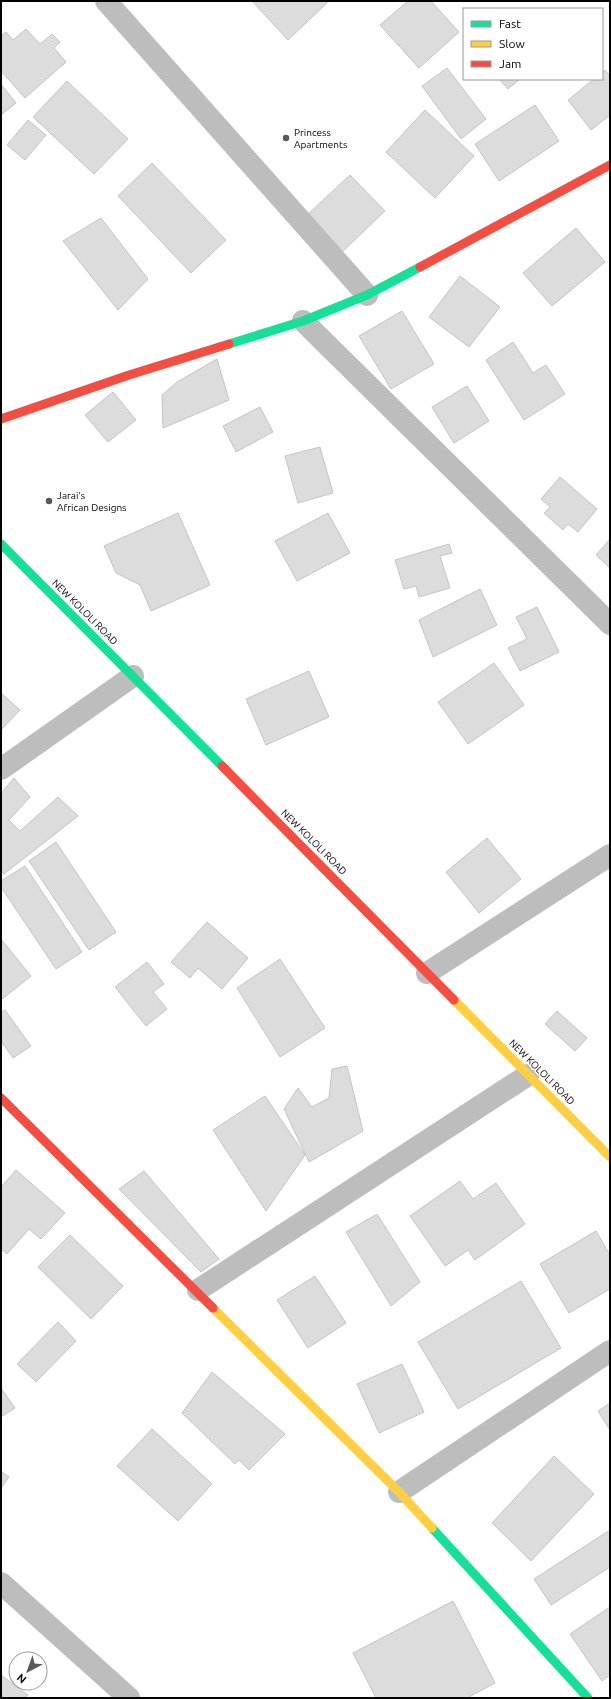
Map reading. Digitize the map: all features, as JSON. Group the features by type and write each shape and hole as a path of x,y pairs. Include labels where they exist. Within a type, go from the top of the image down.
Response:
{"street":[{"path":"106,1 367,295"},
{"path":"1,419 129,374 303,321 367,295 610,165"},
{"path":"303,321 610,624"},
{"name":"NEW KOLOLI ROAD","path":"1,544 610,1157"},
{"path":"1,769 133,676"},
{"path":"427,973 610,855"},
{"path":"198,1290 528,1075"},
{"path":"1,1098 198,1290 399,1492 588,1698"},
{"path":"399,1492 610,1351"},
{"path":"1,1583 129,1698"}],"building":[{"path":"252,1 329,1 288,40"},
{"path":"408,1 431,1 459,32 419,68 380,25"},
{"path":"26,29 40,44 52,34 60,42 54,48 66,62 25,98 1,71 1,36 6,32 13,40"},
{"path":"447,68 486,119 461,139 422,86"},
{"path":"605,70 610,76 610,115 591,130 568,100 593,80 603,80 603,72"},
{"path":"500,80 519,80 508,89"},
{"path":"67,81 128,139 94,174 33,117"},
{"path":"1,84 16,103 1,115"},
{"path":"535,105 559,141 499,181 475,144"},
{"path":"425,110 474,156 435,198 386,152"},
{"path":"28,120 46,135 25,160 7,145"},
{"path":"152,163 226,240 191,273 118,196"},
{"path":"350,175 385,211 342,252 307,215"},
{"path":"101,218 148,279 118,310 63,241"},
{"path":"576,228 605,262 552,306 523,273"},
{"path":"460,276 500,307 469,347 429,317"},
{"path":"402,311 434,364 391,389 359,336"},
{"path":"513,342 533,373 546,365 565,394 524,420 486,360"},
{"path":"217,359 229,400 163,428 162,395 177,382"},
{"path":"467,386 489,421 454,443 432,407"},
{"path":"113,392 136,420 108,442 85,415"},
{"path":"260,407 273,432 236,452 223,426"},
{"path":"320,447 333,493 298,503 285,456"},
{"path":"560,477 597,509 578,532 568,524 563,530 544,513 550,507 541,499"},
{"path":"178,513 210,585 151,611 140,585 116,573 104,546"},
{"path":"328,513 350,553 297,581 275,541"},
{"path":"610,539 610,568 596,555"},
{"path":"449,544 452,553 440,556 450,588 419,597 416,586 404,589 395,560"},
{"path":"480,589 497,625 433,657 419,620"},
{"path":"537,607 559,652 520,671 508,648 527,639 516,617"},
{"path":"494,663 524,705 468,744 438,702"},
{"path":"309,671 329,717 266,745 246,699"},
{"path":"1,693 20,710 1,730"},
{"path":"14,778 30,797 9,820 20,831 58,797 78,816 4,874 1,871 1,793"},
{"path":"487,838 521,879 479,913 446,872"},
{"path":"56,842 116,932 89,950 29,861"},
{"path":"25,866 82,952 56,969 1,887 1,881"},
{"path":"207,922 248,958 222,989 198,968 190,978 171,962"},
{"path":"1,939 31,976 1,1000"},
{"path":"280,959 325,1028 280,1057 237,988"},
{"path":"147,962 164,984 153,992 167,1009 146,1026 115,987"},
{"path":"5,1010 31,1046 13,1058 1,1041 1,1013"},
{"path":"557,1011 587,1038 575,1051 545,1024"},
{"path":"347,1066 363,1131 309,1162 284,1109 298,1088 312,1107 329,1098 332,1069"},
{"path":"265,1096 305,1155 266,1211 213,1130"},
{"path":"16,1170 65,1213 41,1239 29,1229 7,1254 1,1249 1,1187"},
{"path":"144,1171 219,1259 201,1272 119,1189"},
{"path":"460,1181 473,1199 496,1183 525,1224 475,1260 468,1250 445,1266 410,1216"},
{"path":"377,1214 420,1282 391,1306 346,1232"},
{"path":"596,1231 610,1255 610,1289 569,1313 540,1264"},
{"path":"70,1235 123,1286 91,1319 38,1267"},
{"path":"315,1276 346,1323 308,1348 277,1300"},
{"path":"521,1281 561,1348 458,1409 418,1342"},
{"path":"58,1322 76,1341 36,1382 17,1364"},
{"path":"402,1364 424,1412 379,1433 357,1384"},
{"path":"212,1372 285,1434 249,1470 239,1460 235,1464 182,1413"},
{"path":"1,1388 15,1408 1,1417"},
{"path":"610,1403 610,1430 598,1411"},
{"path":"152,1429 212,1484 178,1521 117,1466"},
{"path":"554,1456 594,1494 531,1561 492,1523"},
{"path":"1,1471 9,1477 1,1488"},
{"path":"610,1530 610,1567 551,1605 534,1579"},
{"path":"453,1601 495,1683 467,1698 376,1698 353,1653"},
{"path":"610,1607 610,1675 602,1681 570,1634"},
{"path":"1,1675 8,1680 8,1691 23,1691 28,1695 25,1698 1,1698"}],"traffic: fast":[{"path":"229,344 303,321 367,295 420,267"},
{"path":"1,544 222,766"},
{"path":"432,1528 588,1698"}],"traffic: slow":[{"path":"454,1000 610,1157"},
{"path":"213,1308 399,1492 432,1528"}],"traffic: jam":[{"path":"420,267 610,165"},
{"path":"1,419 129,375 229,344"},
{"path":"222,766 454,1000"},
{"path":"1,1098 213,1308"}],"place":[{"name":"Princess Apartments","path":"286,138"},
{"name":"Jarai's African Designs","path":"49,501"}]}
